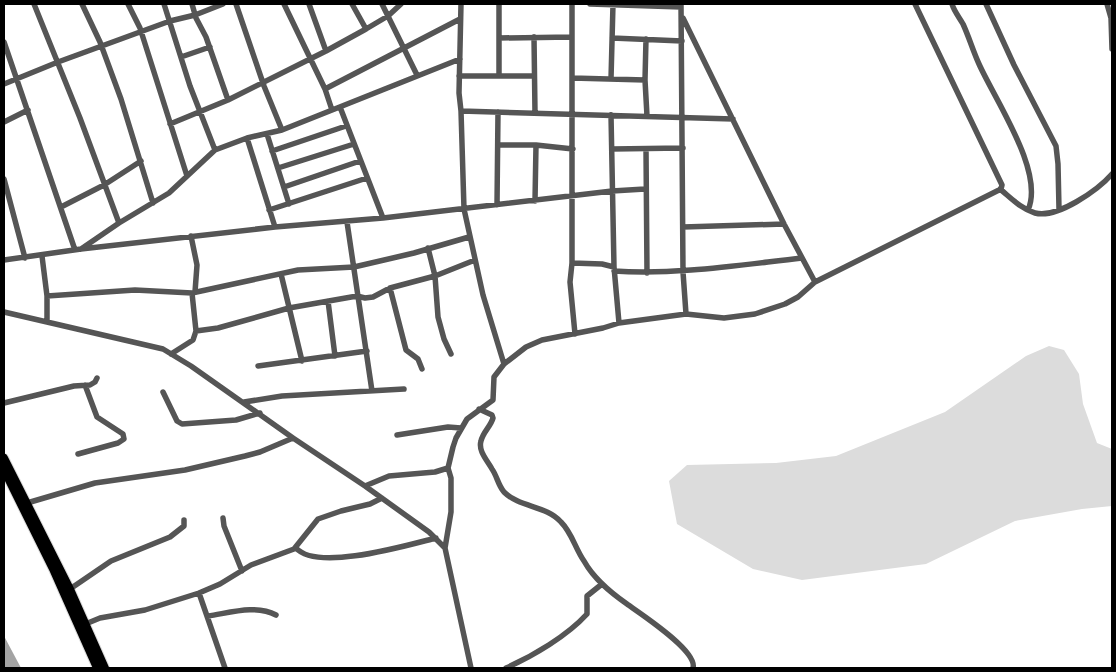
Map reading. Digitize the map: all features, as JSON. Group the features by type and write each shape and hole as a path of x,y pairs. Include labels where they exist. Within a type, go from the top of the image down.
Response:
{"main road":[{"path":"4,458 70,589 98,668"},
{"path":"4,470 105,668"}],"street":[{"path":"34,4 119,223"},
{"path":"82,4 102,47 121,99 153,203"},
{"path":"128,4 142,32 187,176"},
{"path":"164,4 200,112 215,150"},
{"path":"192,4 210,47 228,100"},
{"path":"4,84 170,21 195,15 223,4"},
{"path":"236,4 282,130"},
{"path":"284,4 326,90 332,110"},
{"path":"309,4 326,51"},
{"path":"352,4 366,29"},
{"path":"382,4 417,75"},
{"path":"170,124 228,100 326,51 388,16 401,4"},
{"path":"461,4 459,76 464,209 483,295 504,364"},
{"path":"499,4 499,76"},
{"path":"572,4 572,263 570,282 575,334"},
{"path":"590,4 681,5 683,272 686,314"},
{"path":"611,79 613,4"},
{"path":"471,668 445,548 451,512 451,478 448,468 456,438 461,428 467,419 493,400 494,377 504,364 526,347 556,337 619,323 686,314 705,317 736,317 765,312 798,297 815,282 1000,190 1002,185 915,4"},
{"path":"952,4 1023,153 1032,190 1032,202 1028,210"},
{"path":"986,4 1014,65 1056,146 1059,209"},
{"path":"1107,4 1111,18 1112,48"},
{"path":"681,15 784,224 815,282"},
{"path":"326,90 460,19"},
{"path":"534,37 535,113"},
{"path":"499,38 572,37"},
{"path":"612,38 682,40"},
{"path":"646,39 645,80 647,116"},
{"path":"4,42 61,207 78,249"},
{"path":"182,57 210,47"},
{"path":"78,249 169,193 215,150 247,138 282,130 460,59"},
{"path":"459,76 534,76"},
{"path":"572,78 645,80"},
{"path":"340,107 383,218"},
{"path":"4,122 28,110"},
{"path":"461,111 733,119"},
{"path":"497,205 498,112"},
{"path":"611,115 614,269 619,323"},
{"path":"272,151 346,126"},
{"path":"267,134 289,204"},
{"path":"247,138 275,227"},
{"path":"278,168 354,144"},
{"path":"498,145 536,145 572,149"},
{"path":"536,145 536,201"},
{"path":"612,149 683,148"},
{"path":"646,149 647,273"},
{"path":"61,207 104,185 141,161"},
{"path":"284,187 360,161"},
{"path":"1000,190 1028,210 1046,214 1089,194 1112,174"},
{"path":"4,178 25,258"},
{"path":"270,210 367,178"},
{"path":"4,260 191,236 347,222 612,191 645,189"},
{"path":"347,222 372,391"},
{"path":"683,227 784,224"},
{"path":"171,354 191,343 196,331 194,293 197,265 191,236"},
{"path":"47,296 135,290 194,293 298,270 354,267 469,237"},
{"path":"428,248 435,276 438,316 451,354"},
{"path":"42,256 47,296 47,322"},
{"path":"572,263 602,264 614,269 647,273 683,272 802,258"},
{"path":"196,331 218,328 289,308 357,296 373,297 390,288 435,276 475,260"},
{"path":"281,274 302,361"},
{"path":"390,288 404,344 408,352 418,358 422,369"},
{"path":"328,301 335,356"},
{"path":"4,312 154,346 171,354 244,402 293,438 382,498 436,538 445,548"},
{"path":"258,366 367,351"},
{"path":"4,403 93,383 97,378"},
{"path":"78,454 118,443 124,439 123,434 97,417 85,385"},
{"path":"244,402 282,396 404,389"},
{"path":"163,392 177,421 182,424 236,420 260,414"},
{"path":"479,409 492,415 493,418 486,429 480,445 500,485 513,498 540,508 562,522 570,533 584,563 602,584 676,641 689,654 694,664 693,668"},
{"path":"397,436 448,427 461,428"},
{"path":"27,503 95,483 185,470 253,454 293,438"},
{"path":"365,486 389,476 435,472 448,468"},
{"path":"82,625 100,618 145,610 199,593 220,584 242,571 296,548 318,520 341,511 370,504 382,498"},
{"path":"223,518 224,526 242,571"},
{"path":"70,589 112,561 170,537 184,526 184,520"},
{"path":"296,548 300,552 312,556 364,556 436,538"},
{"path":"506,668 540,650 573,627 586,614 587,596 602,584"},
{"path":"199,593 225,668"},
{"path":"208,616 257,609 276,614"}],"shaded area":[{"path":"1049,346 1064,350 1079,374 1083,404 1097,443 1112,449 1112,506 1082,509 1015,521 926,564 802,580 753,569 677,524 669,481 687,465 776,463 836,456 945,412 1026,356"},
{"path":"4,636 21,668 4,668"}]}
